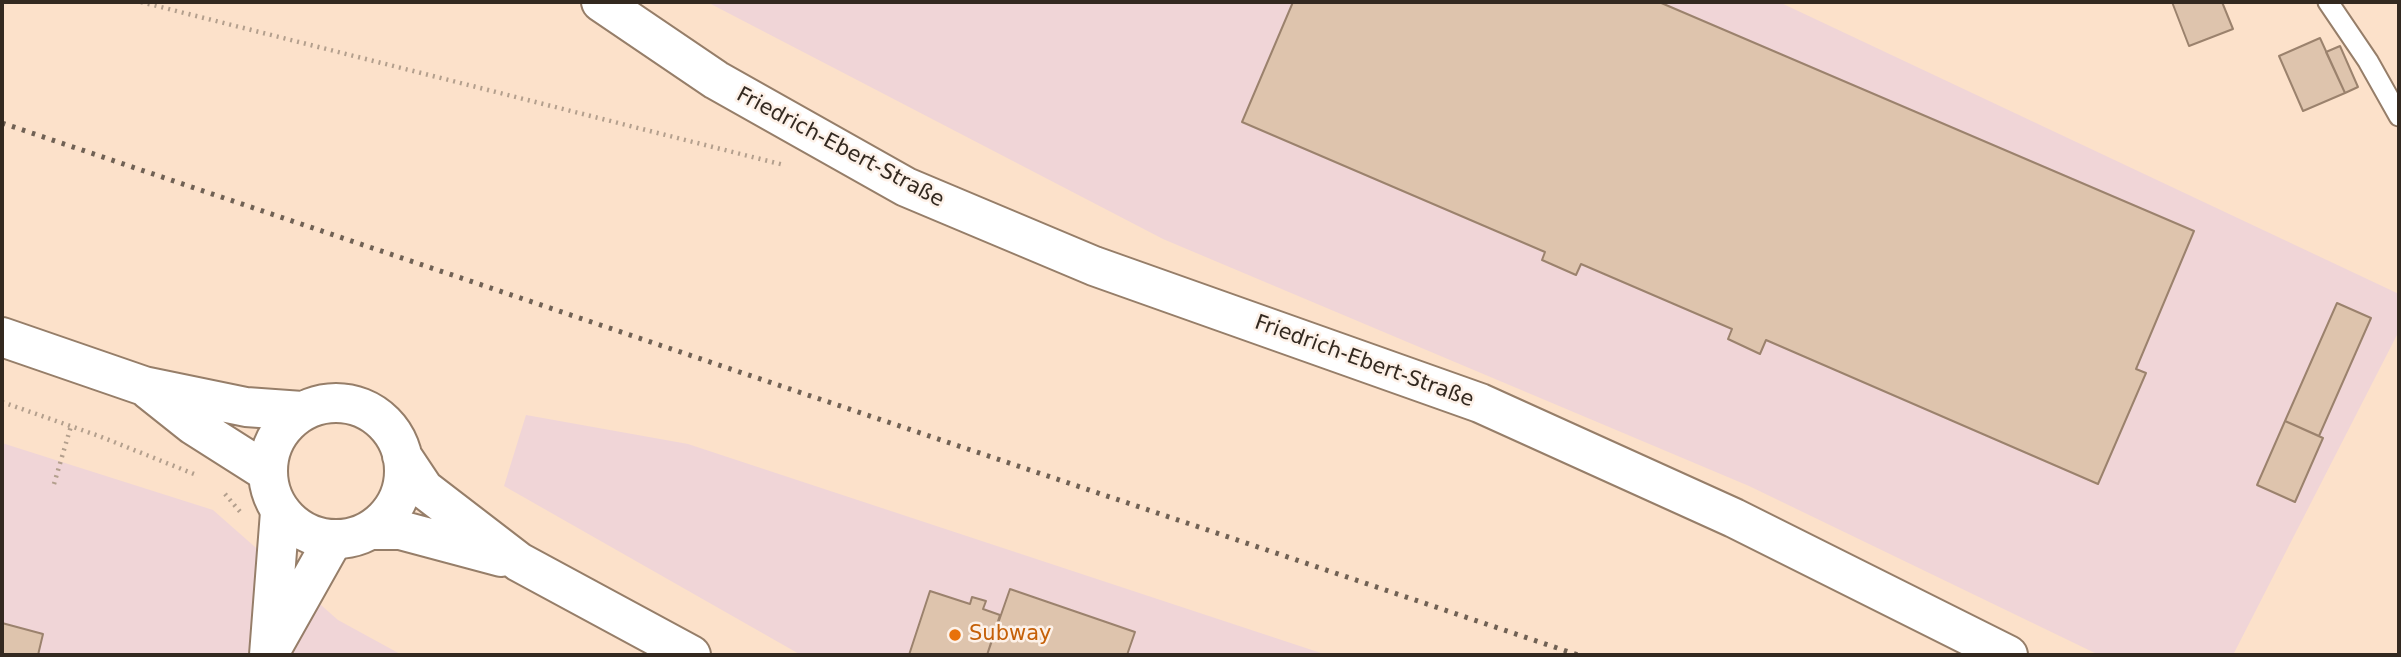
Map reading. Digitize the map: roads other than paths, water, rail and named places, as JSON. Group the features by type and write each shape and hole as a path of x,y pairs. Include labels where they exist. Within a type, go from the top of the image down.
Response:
{"street":[{"name":"Friedrich-Ebert-Straße","path":"601,2 716,80 906,187 1094,266 1480,403 1734,518 2008,655"},
{"path":"2,337 144,386 246,407 302,411"},
{"path":"144,386 193,425 267,472"},
{"path":"263,515 287,519 303,532 333,540 352,538 370,530 384,520 395,506 401,490 404,473 402,456 389,428 374,415 357,406 339,403 302,411 287,422 276,437 267,472 271,493 263,515 269,655"},
{"path":"402,456 424,489 519,562 691,655"},
{"path":"370,530 400,530 519,562"},
{"path":"269,655 333,540"}],"lane":[{"path":"2328,2 2368,61 2399,116"}],"railway":[{"path":"2,123 1578,655"}],"place":[{"name":"Subway","path":"955,635"}]}
